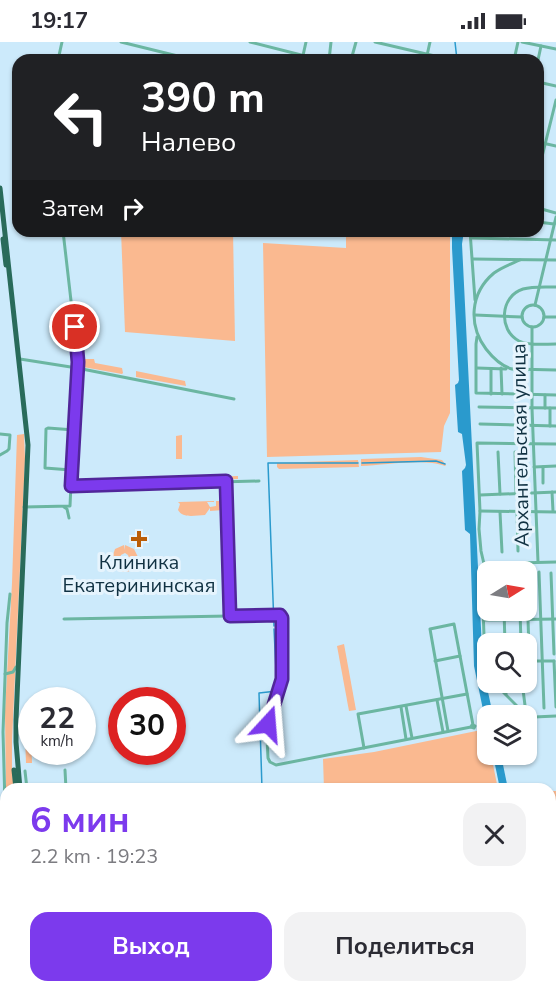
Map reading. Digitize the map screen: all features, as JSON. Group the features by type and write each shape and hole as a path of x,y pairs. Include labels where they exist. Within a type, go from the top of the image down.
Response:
{"highway":[{"path":"0,185 28,445 28,507 16,701"},
{"path":"0,200 23,399 27,462 28,507 16,701 14,767 16,783"}],"street":[{"path":"121,42 170,54"},
{"path":"250,42 290,54"},
{"path":"375,42 427,54 430,42"},
{"path":"520,42 556,49"},
{"path":"539,54 541,46"},
{"path":"544,151 556,100"},
{"path":"546,144 556,146"},
{"path":"535,305 556,215"},
{"path":"28,507 70,507 77,345 63,237"},
{"path":"556,240 472,238 473,295 477,336 476,393 556,395"},
{"path":"473,259 556,260"},
{"path":"475,302 478,294 495,272 519,260"},
{"path":"556,287 524,289 516,292 509,300 504,316 506,328 513,337 522,342 556,344"},
{"path":"535,305 542,311 544,317 541,323 532,327 525,324 522,317 525,309 535,305"},
{"path":"475,315 522,317"},
{"path":"544,317 556,317"},
{"name":"Архангельская улица","path":"532,327 532,408 538,562"},
{"path":"477,336 491,355 504,367 512,369"},
{"path":"20,359 234,399"},
{"path":"476,368 556,370"},
{"path":"501,368 502,394"},
{"path":"491,369 491,394"},
{"path":"545,395 545,408"},
{"path":"479,407 556,408"},
{"path":"550,408 550,426"},
{"path":"480,424 556,426"},
{"path":"72,470 45,468 45,448 47,428 74,430"},
{"path":"0,434 10,435 9,448 7,452 0,455"},
{"path":"484,561 480,540 477,443 556,444"},
{"path":"498,452 500,494"},
{"path":"515,452 516,494"},
{"path":"543,466 543,483"},
{"path":"534,467 556,466"},
{"path":"226,481 230,616"},
{"path":"71,486 259,481"},
{"path":"480,495 554,492 554,512 480,512"},
{"path":"62,507 68,504 70,498"},
{"path":"62,507 67,509 69,518"},
{"path":"500,512 502,552"},
{"path":"517,512 518,551"},
{"path":"538,562 556,562"},
{"path":"540,573 544,708"},
{"path":"551,573 554,654"},
{"path":"4,783 3,732 10,594"},
{"path":"64,619 280,615 282,618 282,679 268,724 268,752 270,762 276,765 281,765 406,740 472,726 454,624 430,629 448,731"},
{"path":"537,619 554,619"},
{"path":"435,661 460,656"},
{"path":"537,661 555,661 556,707"},
{"path":"7,674 13,672 17,666"},
{"path":"7,674 16,681"},
{"path":"364,748 358,714 467,694"},
{"path":"506,695 516,705"},
{"path":"437,700 443,732"},
{"path":"401,706 406,740"},
{"path":"406,706 412,738"},
{"path":"537,717 556,716"},
{"path":"66,770 66,783"},
{"path":"25,771 26,783"}],"shaded area":[{"path":"121,237 233,237 235,341 125,332"},
{"path":"346,237 450,237 450,413 444,426 441,452 267,457 263,243 346,248"},
{"path":"83,359 94,359 95,363 122,368 123,373 83,367"},
{"path":"136,371 185,381 186,386 136,377"},
{"path":"24,434 25,459 12,741 13,783 6,783 5,711 17,435"},
{"path":"182,435 182,459 176,459 176,436"},
{"path":"421,457 442,460 446,465 416,462 361,466 361,459"},
{"path":"358,460 359,467 279,469 277,467 277,463"},
{"path":"238,476 238,479 121,481 120,479"},
{"path":"214,501 207,502 210,507 216,506 216,501 224,501 224,510 210,511 210,508 205,515 190,516 183,515 178,510 180,504 178,502"},
{"path":"124,545 124,550 125,545 134,549 138,557 129,558 125,553 120,558 112,558 115,549"},
{"path":"120,560 125,564 129,560 138,560 131,571 126,572 125,565 125,572 123,572 115,568 112,561"},
{"path":"344,644 356,710 349,711 337,646"},
{"path":"477,731 477,765 493,765 497,783 324,783 323,759 374,752"}],"water":[{"path":"452,237 463,237 478,561 477,621 481,621 481,633 477,633 477,681 474,666 470,534 465,530 462,471 466,465 462,434 458,432 455,385 459,380"},
{"path":"480,693 488,693 491,705 482,705"},
{"path":"495,765 503,765 507,783 499,783"}],"waterway":[{"path":"455,42 456,54"},
{"path":"362,463 436,461 445,464"},
{"path":"274,626 268,463 358,463"},
{"path":"262,783 259,693 277,691 274,629"}],"place":[{"name":"Клиника Екатерининская","path":"139,539"}],"route":[{"path":"75,327 78,362 71,486 226,481 230,616 280,615 282,618 282,679 268,724"}]}
